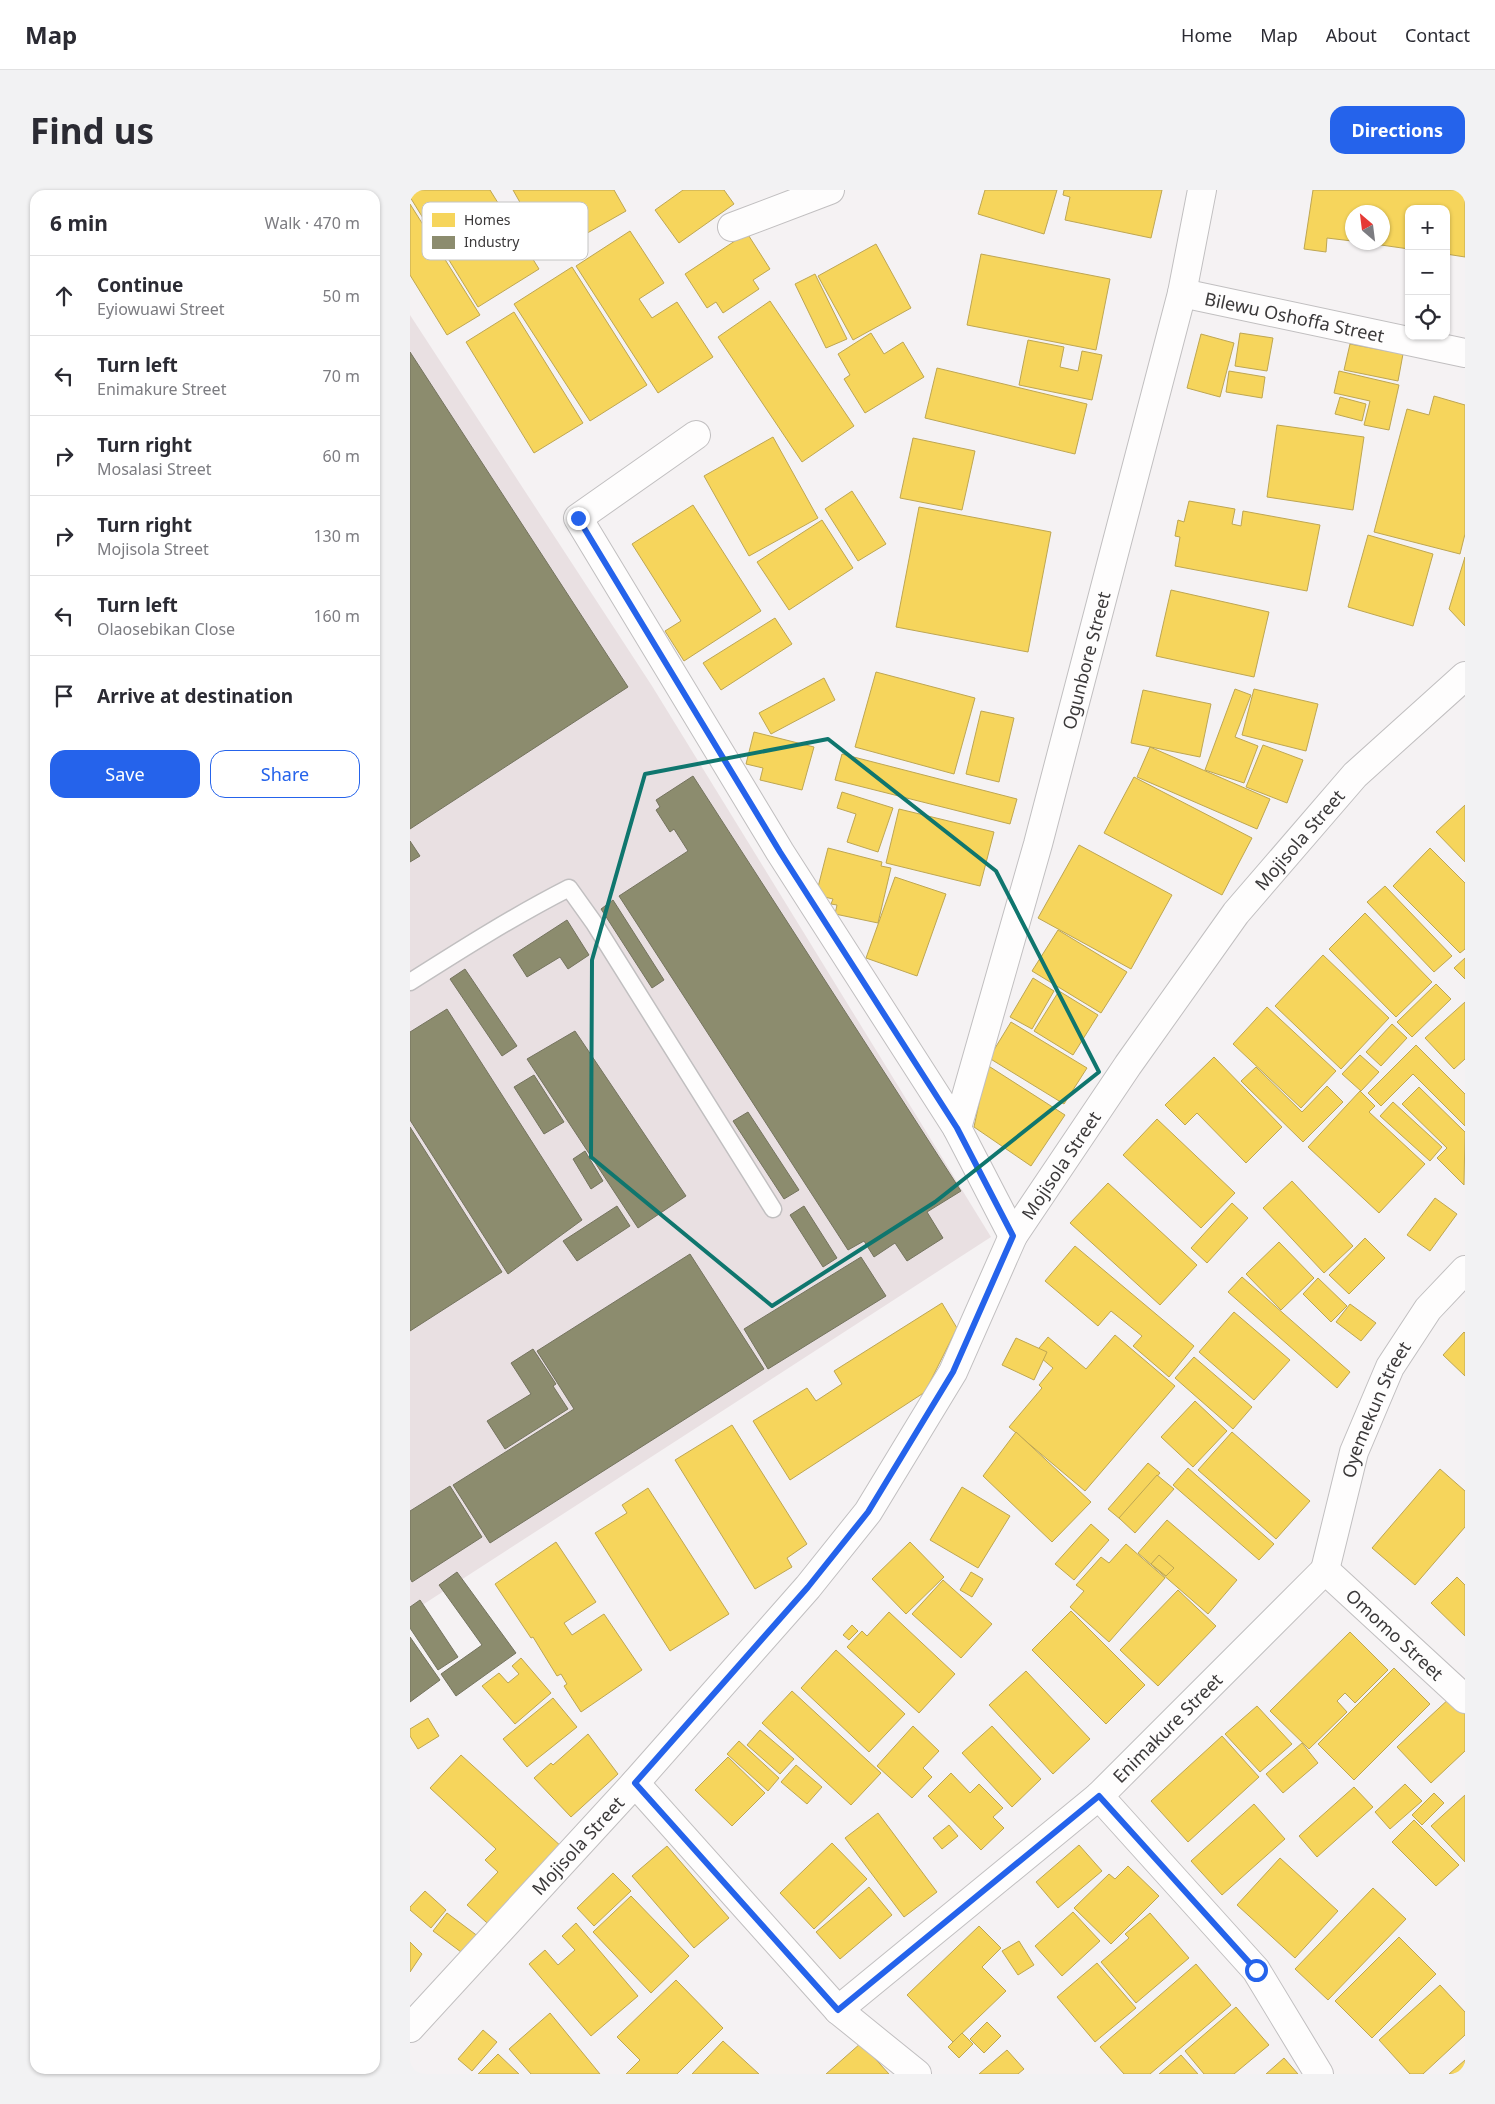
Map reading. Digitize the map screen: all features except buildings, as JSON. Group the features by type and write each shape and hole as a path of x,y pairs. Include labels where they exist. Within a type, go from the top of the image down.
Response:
{"street":[{"path":"732,227 830,190"},
{"name":"Ogunbore Street","path":"957,1128 1038,844 1182,293 1202,190"},
{"name":"Bilewu Oshoffa Street","path":"1182,293 1465,354"},
{"path":"696,435 578,518 780,852 957,1128 1013,1236"},
{"name":"Mojisola Street","path":"410,2028 635,1783 808,1587 868,1512 953,1372 1013,1236 1128,1065 1236,913 1355,775 1465,676"},
{"name":"Oyemekun Street","path":"1326,1570 1354,1452 1390,1367 1428,1309 1465,1270"},
{"name":"Omomo Street","path":"1326,1570 1465,1699"},
{"name":"Enimakure Street","path":"838,2010 1099,1796 1326,1570"},
{"path":"635,1783 838,2010 917,2074"},
{"path":"1099,1796 1256,1970 1319,2074"}],"lane":[{"path":"410,982 506,923 569,888 594,923 773,1209"}],"highlighted area":[{"path":"828,739 996,871 1099,1072 935,1202 772,1306 591,1157 592,960 645,774"}],"shaded area":[{"path":"410,315 652,686 991,1237 410,1613"}],"route":[{"path":"578,518 780,852 957,1128 1013,1236 953,1372 868,1512 808,1587 635,1783 838,2010 1099,1796 1256,1970"}]}
